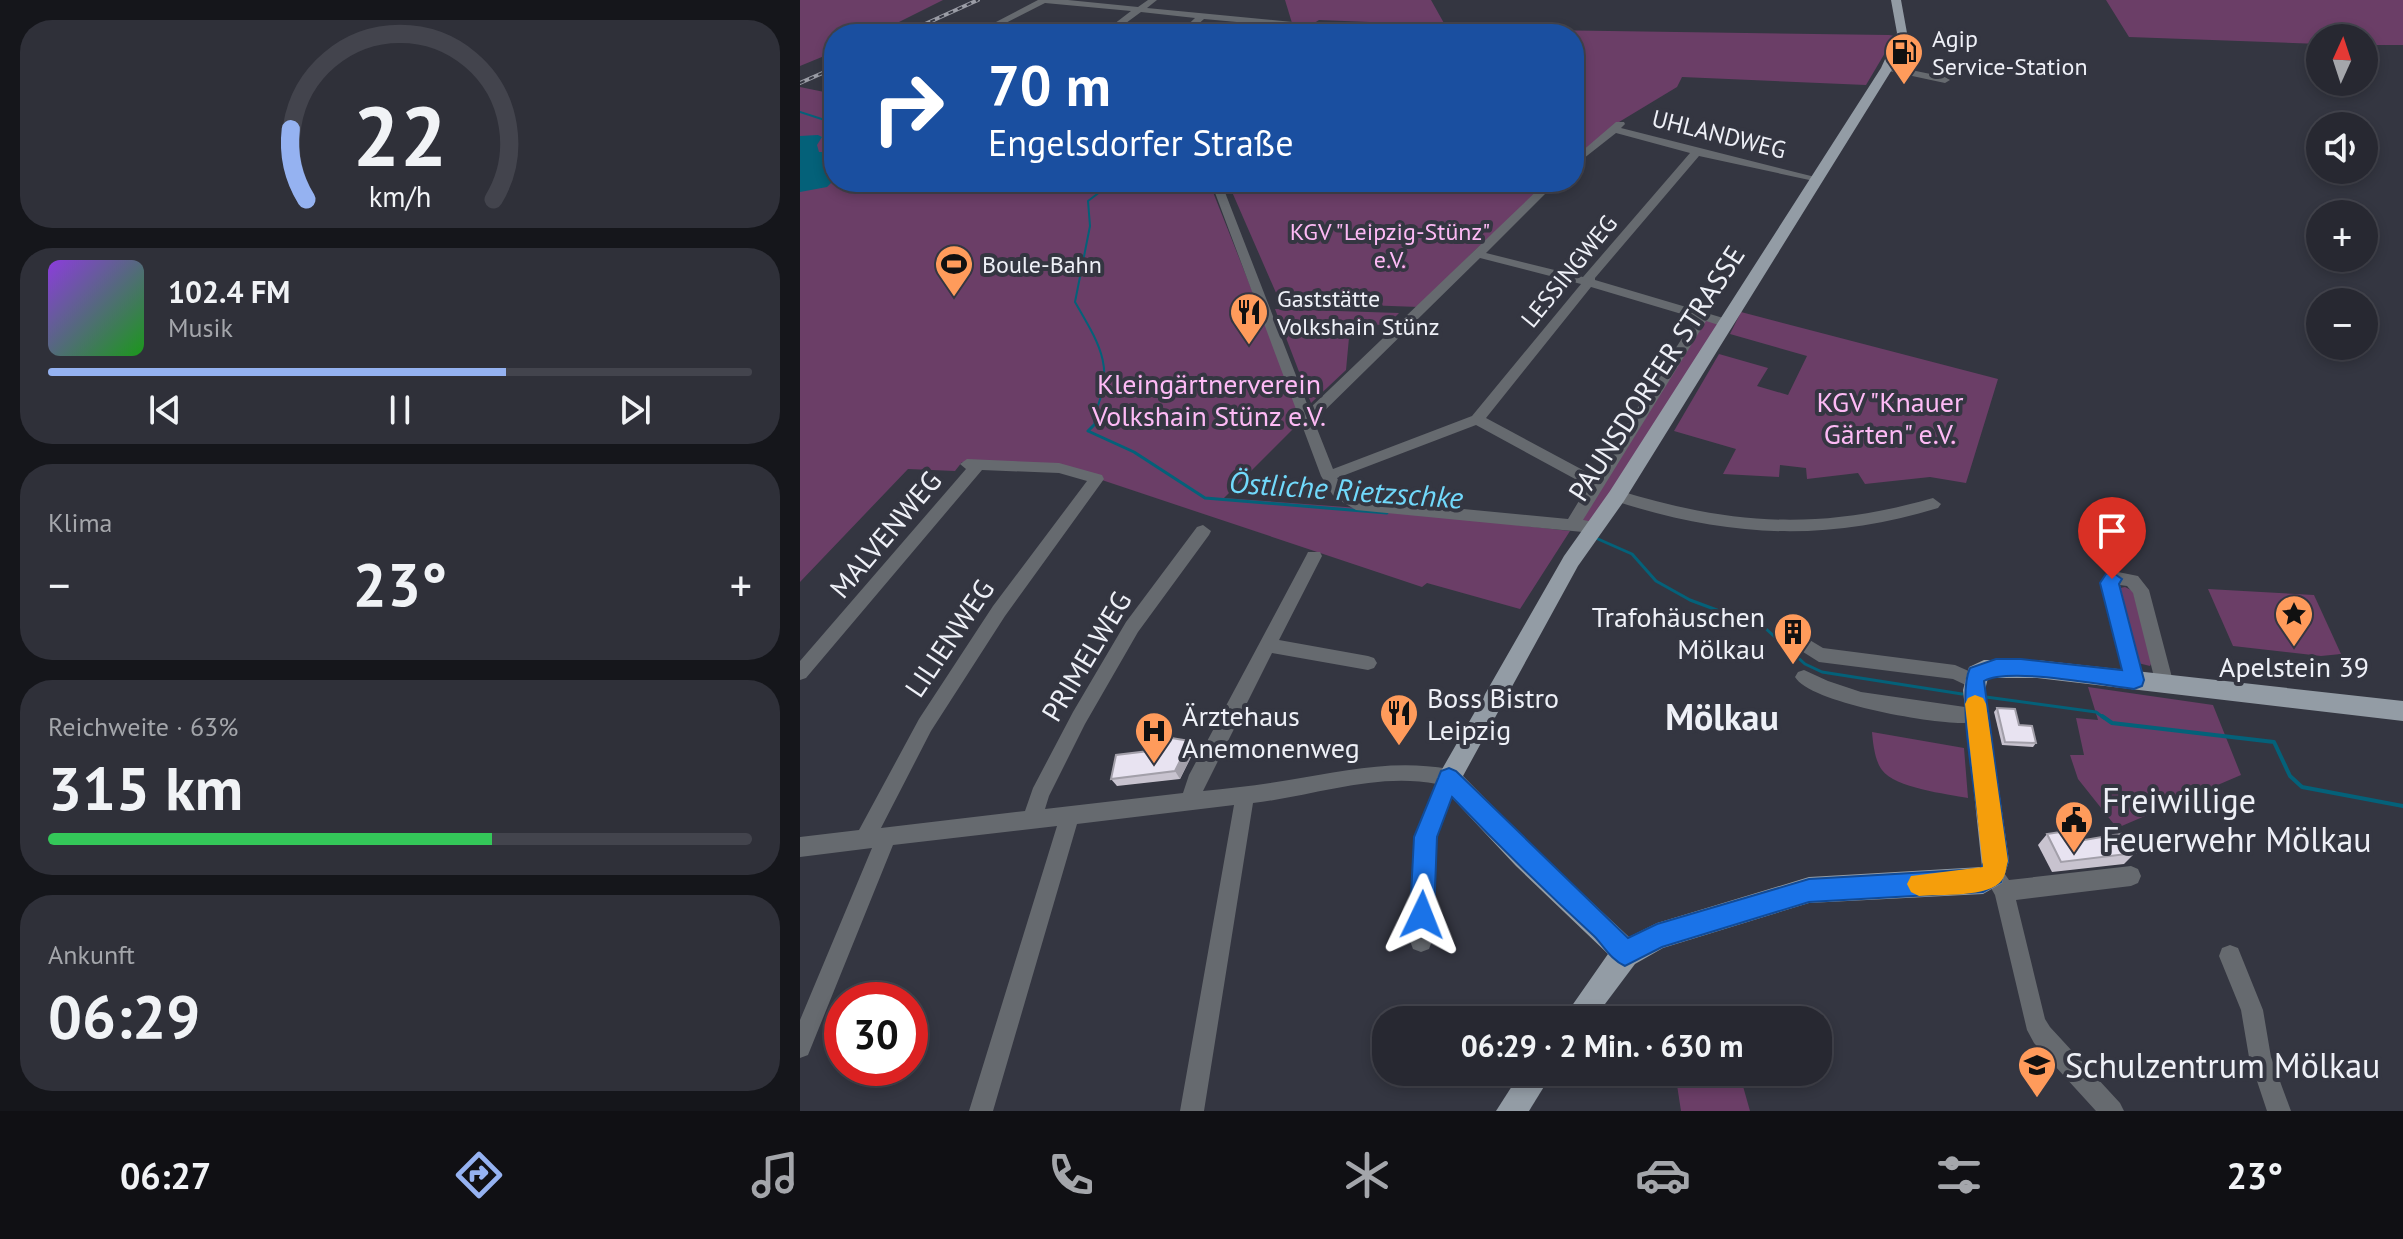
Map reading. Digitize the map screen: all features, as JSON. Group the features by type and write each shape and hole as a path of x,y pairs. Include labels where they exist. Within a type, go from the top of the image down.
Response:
{"main road":[{"name":"PAUNSDORFER STRASSE","path":"1449,778 1547,602 1583,525 1617,496 1814,178 1887,68 1902,33 1896,0"},
{"path":"1586,1006 1625,954 1657,936 1809,890 1983,881 1999,883 1975,696 1984,669 1996,667 2134,680 2403,711"},
{"path":"1449,778 1525,857 1612,937 1625,954"},
{"path":"1511,1111 1529,1086"}],"street":[{"path":"996,24 1043,0 1267,24"},
{"path":"1119,24 1153,0"},
{"path":"1193,24 1201,17"},
{"path":"1887,68 1945,80"},
{"name":"UHLANDWEG","path":"1584,155 1617,127 1697,152 1814,178"},
{"name":"LESSINGWEG","path":"1328,476 1477,419 1588,283 1589,277 1697,152"},
{"path":"1220,192 1328,476 1339,493 1356,504 1583,525"},
{"path":"1306,420 1542,192"},
{"path":"1477,254 1725,323"},
{"name":"PAUNSDORFER STRASSE","path":"1583,525 1598,485 1702,317"},
{"path":"1477,419 1598,485"},
{"name":"MALVENWEG","path":"800,673 972,465 1059,468 1097,479"},
{"name":"LILIENWEG","path":"800,1047 806,1017 876,838 925,725 999,611 1097,479"},
{"path":"1617,496 1683,515 1764,526 1857,522 1933,504"},
{"name":"PRIMELWEG","path":"1032,820 1040,794 1079,718 1132,627 1203,531"},
{"path":"1191,801 1196,781 1314,556"},
{"path":"2134,680 2110,583 2118,578 2132,581 2141,590 2165,685"},
{"path":"1798,640 1819,655 1955,672 1975,696 1965,715 1862,699 1815,684 1804,677"},
{"path":"1269,645 1368,663"},
{"path":"800,847 1245,795 1404,773 1433,774 1449,778 1425,837 1421,941"},
{"path":"1192,1111 1245,795"},
{"path":"981,1111 1070,815"},
{"path":"2112,1111 2042,1035 2035,1022 1999,883 2131,876"},
{"path":"2230,956 2252,1010 2260,1057 2279,1111"}],"green space":[{"path":"800,0 943,0 895,24 824,24 824,56 800,66"},
{"path":"1285,0 1431,0 1444,24 1319,20 1313,24 1292,23"},
{"path":"2106,0 2403,0 2403,45 2378,45 2378,24 2306,24 2306,43 2129,37"},
{"path":"1584,31 1895,36 1866,85 1682,77 1677,87 1619,122 1584,152"},
{"name":"Kleingärtnerverein Volkshain Stünz e.V.","path":"800,87 824,92 824,192 1213,192 1303,419 1224,498 1373,509 1570,531 1520,609 1427,583 1422,587 1057,465 962,462 955,471 908,469 800,582"},
{"name":"KGV \"Leipzig-Stünz\" e.V.","path":"1232,192 1539,192 1419,307 1280,302"},
{"path":"1275,309 1399,313 1388,324 1350,327 1346,370 1311,403"},
{"name":"KGV \"Knauer Gärten\" e.V.","path":"1741,312 1998,379 1966,483 1930,477 1865,484 1858,473 1807,479 1806,468 1780,465 1779,477 1723,474 1736,449 1674,431 1719,354 1768,368 1757,386 1788,395 1807,356 1730,334"},
{"path":"1702,317 1725,323 1593,527 1573,523"},
{"path":"2120,588 2133,591 2152,662 2150,666 2138,663"},
{"path":"2208,589 2314,595 2341,654 2321,656 2233,646"},
{"path":"2088,687 2213,705 2241,775 2117,828 2078,779 2070,755 2084,755 2076,718 2098,720"},
{"path":"1872,732 1964,748 1968,798 1922,789 1889,776 1878,762"},
{"path":"1677,1086 1743,1086 1750,1111 1681,1111"}],"water":[{"path":"800,136 822,137 817,145 819,152 824,152 824,188 800,192"}],"building":[{"path":"1997,708 2015,709 2019,725 2032,726 2036,743 2005,742"},
{"path":"1165,737 1190,741 1175,771 1111,779 1116,755 1157,750"},
{"path":"2080,829 2085,840 2124,833 2135,853 2061,862 2047,834"}],"waterway":[{"name":"Östliche Rietzschke","path":"800,112 824,120"},
{"name":"Östliche Rietzschke","path":"1094,414 1104,383 1102,356 1075,302 1090,226 1088,201 1100,192"},
{"name":"Östliche Rietzschke","path":"1095,412 1095,424 1088,431 1134,452 1205,498 1387,513"},
{"name":"Östliche Rietzschke","path":"1598,539 1632,554 1656,581 1690,600 1765,628 1805,664 1822,672 1962,694"},
{"name":"Östliche Rietzschke","path":"1986,697 2096,712 2104,718"},
{"name":"Östliche Rietzschke","path":"2102,716 2112,723 2274,742 2290,776 2302,787 2403,806"}],"railway":[{"path":"925,24 978,0"},
{"path":"800,83 824,72"}],"slow traffic":[{"path":"1919,884 1983,881 1993,874 1996,861 1975,704"}],"place":[{"name":"Agip Service-Station","path":"1904,86"},
{"name":"Boule-Bahn","path":"954,298"},
{"name":"Gaststätte Volkshain Stünz","path":"1249,346"},
{"name":"Apelstein 39","path":"2294,648"},
{"name":"Trafohäuschen Mölkau","path":"1793,666"},
{"name":"Boss Bistro Leipzig","path":"1399,747"},
{"name":"Ärztehaus Anemonenweg","path":"1154,765"},
{"name":"Freiwillige Feuerwehr Mölkau","path":"2074,854"},
{"name":"Schulzentrum Mölkau","path":"2037,1099"}],"district":[{"name":"Mölkau","path":"1722,716"}],"route":[{"path":"1422,915 1425,837 1449,778 1525,857 1612,937 1625,954 1657,936 1809,890 1983,881 1993,874 1996,861 1974,681 1984,669 1996,667 2134,680 2110,583 2112,579"}]}
